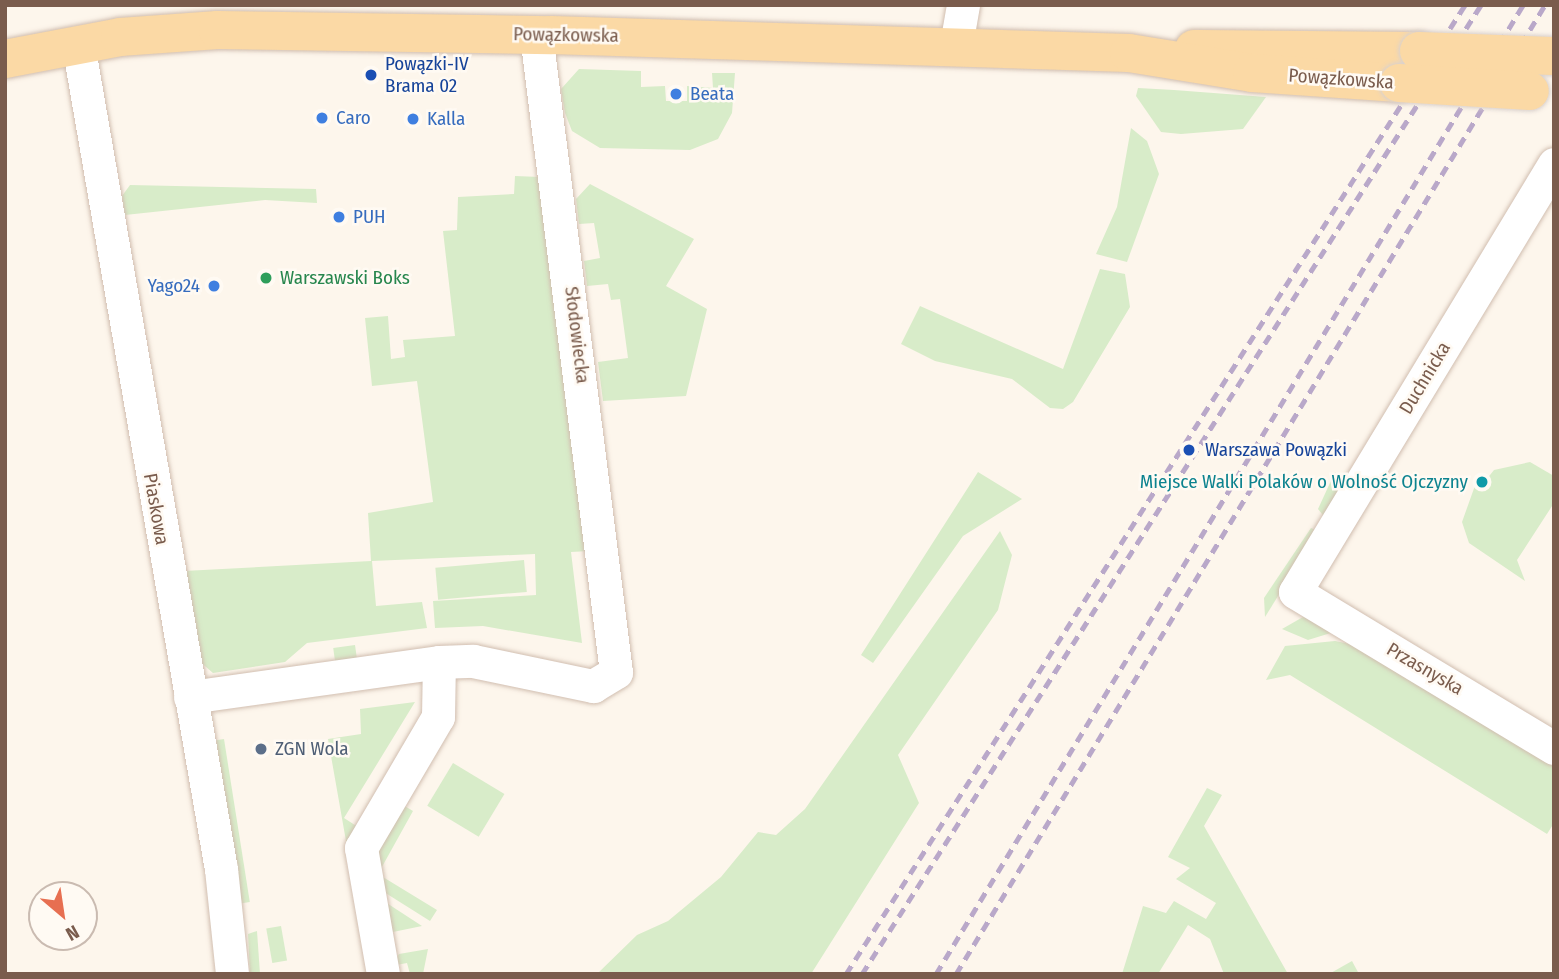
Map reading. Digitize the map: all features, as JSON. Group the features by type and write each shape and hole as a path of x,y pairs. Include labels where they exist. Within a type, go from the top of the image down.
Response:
{"main road":[{"name":"Powązkowska","path":"5,59 78,44 218,30 536,34 956,45 1129,53 1255,45 1419,51 1547,74"},
{"name":"Powązkowska","path":"1129,53 1252,74 1399,83 1547,74"}],"street":[{"path":"956,45 963,5"},
{"name":"Słodowiecka","path":"439,662 497,665 593,686 615,672 616,635 536,34"},
{"name":"Piaskowa","path":"78,44 100,158 233,943 232,974"},
{"name":"Duchnicka","path":"1295,592 1554,164"},
{"name":"Przasnyska","path":"1295,592 1554,748"},
{"path":"190,697 439,662 438,717 361,848 383,974"}],"green space":[{"path":"579,69 641,71 641,87 665,86 666,101 687,101 687,86 713,88 712,73 735,73 732,113 718,139 690,150 600,148 572,131 565,113 561,89"},
{"path":"1138,88 1266,97 1243,129 1181,134 1161,132 1136,96"},
{"path":"1131,128 1147,141 1159,174 1127,262 1096,254 1117,207"},
{"path":"515,176 540,177 589,551 571,552 582,643 483,626 435,628 433,601 536,595 535,554 372,561 376,606 422,602 427,628 307,643 285,662 213,673 198,660 184,571 371,561 368,513 433,502 417,381 372,386 365,318 388,316 391,359 405,357 403,340 455,336 443,231 457,230 458,197 514,194"},
{"path":"590,184 694,239 666,286 707,309 686,396 603,401 598,362 628,358 620,299 611,300 608,284 587,286 584,261 600,258 594,223 579,224 576,199"},
{"path":"130,185 316,189 317,203 265,200 125,215 122,196"},
{"path":"1100,269 1125,274 1130,307 1073,402 1063,409 1050,408 1012,379 935,361 901,344 920,306 1063,369"},
{"path":"1530,462 1554,476 1554,503 1517,560 1525,581 1469,543 1462,522 1477,480 1482,485 1494,470"},
{"path":"978,472 1022,499 963,536 873,663 861,655"},
{"path":"1335,472 1344,479 1326,519 1318,509"},
{"path":"1311,528 1318,531 1265,617 1264,598"},
{"path":"1000,531 1012,555 998,610 898,755 919,803 811,974 597,974 637,935 668,921 721,877 758,832 776,835 805,809"},
{"path":"524,560 527,592 438,600 435,568"},
{"path":"1303,617 1312,619 1334,632 1308,640 1282,629"},
{"path":"1335,641 1350,644 1554,767 1554,823 1547,834 1290,675 1266,680 1285,646"},
{"path":"355,645 357,660 335,663 333,648"},
{"path":"415,702 344,818 358,827 352,875 328,739 361,734 360,709"},
{"path":"224,739 250,902 242,903 216,740"},
{"path":"453,763 504,794 479,837 427,806"},
{"path":"1207,788 1222,795 1204,826 1288,974 1224,974 1210,939 1188,925 1158,974 1122,974 1143,906 1166,913 1174,901 1206,919 1216,903 1176,879 1190,868 1168,857"},
{"path":"398,802 413,811 378,874 437,910 430,921 376,887 374,839"},
{"path":"379,898 422,926 393,932"},
{"path":"281,926 287,960 272,963 266,929"},
{"path":"257,931 260,974 250,974 248,934"},
{"path":"428,949 423,974 410,974 407,963 391,966 399,954"},
{"path":"1352,961 1359,974 1329,974"}],"railway":[{"path":"846,974 1465,5"},
{"path":"862,974 1481,5"},
{"path":"936,974 1523,5"},
{"path":"956,974 1545,5"}],"place":[{"name":"Powązki-IV Brama 02","path":"371,75"},
{"name":"Beata","path":"676,94"},
{"name":"Caro","path":"322,118"},
{"name":"Kalla","path":"413,119"},
{"name":"PUH","path":"339,217"},
{"name":"Warszawski Boks","path":"266,278"},
{"name":"Yago24","path":"214,286"},
{"name":"Warszawa Powązki","path":"1189,450"},
{"name":"Miejsce Walki Polaków o Wolność Ojczyzny","path":"1482,482"},
{"name":"ZGN Wola","path":"261,749"}]}
